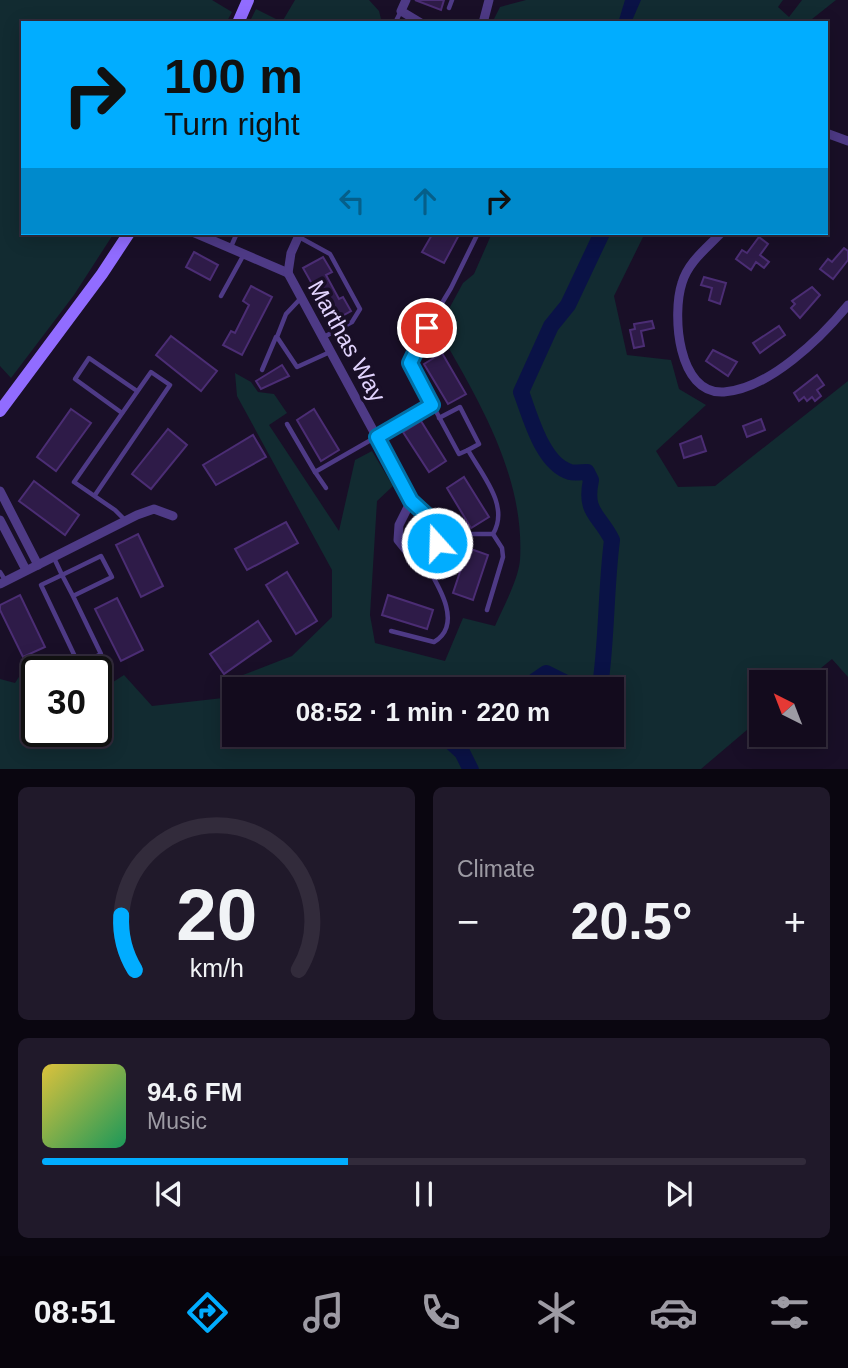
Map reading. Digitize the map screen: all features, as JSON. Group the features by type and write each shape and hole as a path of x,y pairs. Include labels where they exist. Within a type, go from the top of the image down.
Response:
{"main road":[{"path":"239,21 248,0"},
{"path":"0,411 83,301 128,235"}],"street":[{"path":"406,0 401,11 418,21"},
{"path":"484,21 489,0"},
{"path":"828,134 848,141"},
{"path":"199,235 288,274 291,253 299,235"},
{"path":"719,235 692,263 682,281 677,303 685,364 689,373 703,387 722,393 768,376 815,339 848,305"},
{"name":"Marthas Way","path":"288,274 411,501 434,522 442,534"},
{"path":"0,491 38,565"},
{"path":"411,501 399,525 398,540 405,550 421,558 442,534"},
{"path":"2,582 154,509 173,516"},
{"path":"0,520 26,570"}],"lane":[{"path":"449,8 452,0"},
{"path":"397,21 401,11"},
{"path":"229,249 236,235"},
{"path":"299,235 330,254 360,309 352,323 322,338"},
{"path":"439,418 460,407 480,443 459,454 412,370 412,357 477,235"},
{"path":"221,296 243,256"},
{"path":"262,370 286,314 302,298"},
{"path":"277,337 297,368 330,352"},
{"path":"122,413 75,379 89,358 137,391"},
{"path":"95,495 170,385 150,372 74,482 95,495 125,521"},
{"path":"315,472 432,405"},
{"path":"287,424 327,488"},
{"path":"468,450 500,511 499,525 493,534"},
{"path":"442,534 493,534"},
{"path":"487,610 503,557 502,548 493,534"},
{"path":"54,557 62,575 101,654 79,665 41,585 62,575 101,556 111,577 73,596"},
{"path":"391,631 435,642 447,626 446,606 421,558"},
{"path":"0,572 2,582"}],"green space":[{"path":"0,0 212,0 232,12 227,21 21,21 21,235 113,235 74,295 11,378 0,366"},
{"path":"295,0 369,0 379,11 382,21 283,21"},
{"path":"526,0 783,0 778,7 789,17 802,0 836,0 810,21 493,21 500,7"},
{"path":"256,9 280,21 250,21"},
{"path":"491,235 644,235 614,296 627,355 671,360 679,389 706,405 656,451 678,487 715,486 848,381 848,677 832,659 819,670 749,670 749,728 701,769 0,769 0,679 15,683 21,674 21,747 112,747 112,683 124,675 152,706 222,698 222,747 624,747 624,677 238,677 292,656 332,617 332,570 237,396 235,373 251,382 258,392 274,394 287,413 269,425 339,531 355,460 372,451 393,486 377,501 370,615 375,643 445,661 463,618 495,626 519,568 520,529 515,498 496,439 438,329 463,283 474,274"}],"shaded area":[{"path":"625,0 641,0 632,21 619,21"}],"building":[{"path":"415,0 444,0 441,10"},
{"path":"432,235 459,235 444,263 422,252"},
{"path":"759,237 768,244 760,255 769,262 764,268 756,262 751,270 736,259 742,250 747,253"},
{"path":"844,248 848,251 848,260 833,279 820,269 828,259 832,262"},
{"path":"194,252 218,265 210,280 186,267"},
{"path":"323,257 332,272 326,275 339,299 343,297 351,311 333,321 303,268"},
{"path":"704,277 726,283 720,304 709,300 712,288 701,285"},
{"path":"251,286 272,297 242,355 223,345 231,331 235,333 249,305 243,301"},
{"path":"812,287 820,295 800,318 791,308 795,304 792,301"},
{"path":"652,321 654,328 641,331 644,346 634,348 630,330 635,329 634,324"},
{"path":"779,326 785,335 760,353 753,343"},
{"path":"171,336 217,371 201,391 156,355"},
{"path":"713,350 737,362 728,376 706,361"},
{"path":"442,353 466,394 448,404 424,364"},
{"path":"282,365 289,376 261,389 256,381"},
{"path":"817,375 824,385 817,390 821,396 815,401 812,397 807,401 804,397 799,401 794,393"},
{"path":"71,409 91,423 56,471 37,457"},
{"path":"314,409 339,450 321,461 297,420"},
{"path":"761,419 765,430 747,437 743,426"},
{"path":"421,421 446,461 429,472 403,432"},
{"path":"168,429 187,445 151,489 132,474"},
{"path":"253,435 266,457 216,485 203,465"},
{"path":"701,436 706,451 684,458 680,444"},
{"path":"464,477 489,517 471,528 447,488"},
{"path":"34,481 79,515 65,535 19,501"},
{"path":"286,522 298,543 247,570 235,549"},
{"path":"138,534 163,586 141,597 116,545"},
{"path":"468,548 488,555 473,600 453,593"},
{"path":"287,572 317,621 296,634 266,585"},
{"path":"20,595 45,647 23,656 0,605"},
{"path":"388,595 433,610 427,629 382,615"},
{"path":"117,598 143,650 121,661 95,609"},
{"path":"258,621 271,641 224,674 210,654"}],"waterway":[{"path":"601,235 568,305 551,326 521,392 538,438 552,459 570,472 587,472 591,480 591,507 612,540 601,677"},
{"path":"540,677 546,673 554,677"},
{"path":"457,747 470,769"}],"route":[{"path":"427,328 410,363 432,405 377,437 411,501 439,528 442,534 437,543"}]}
